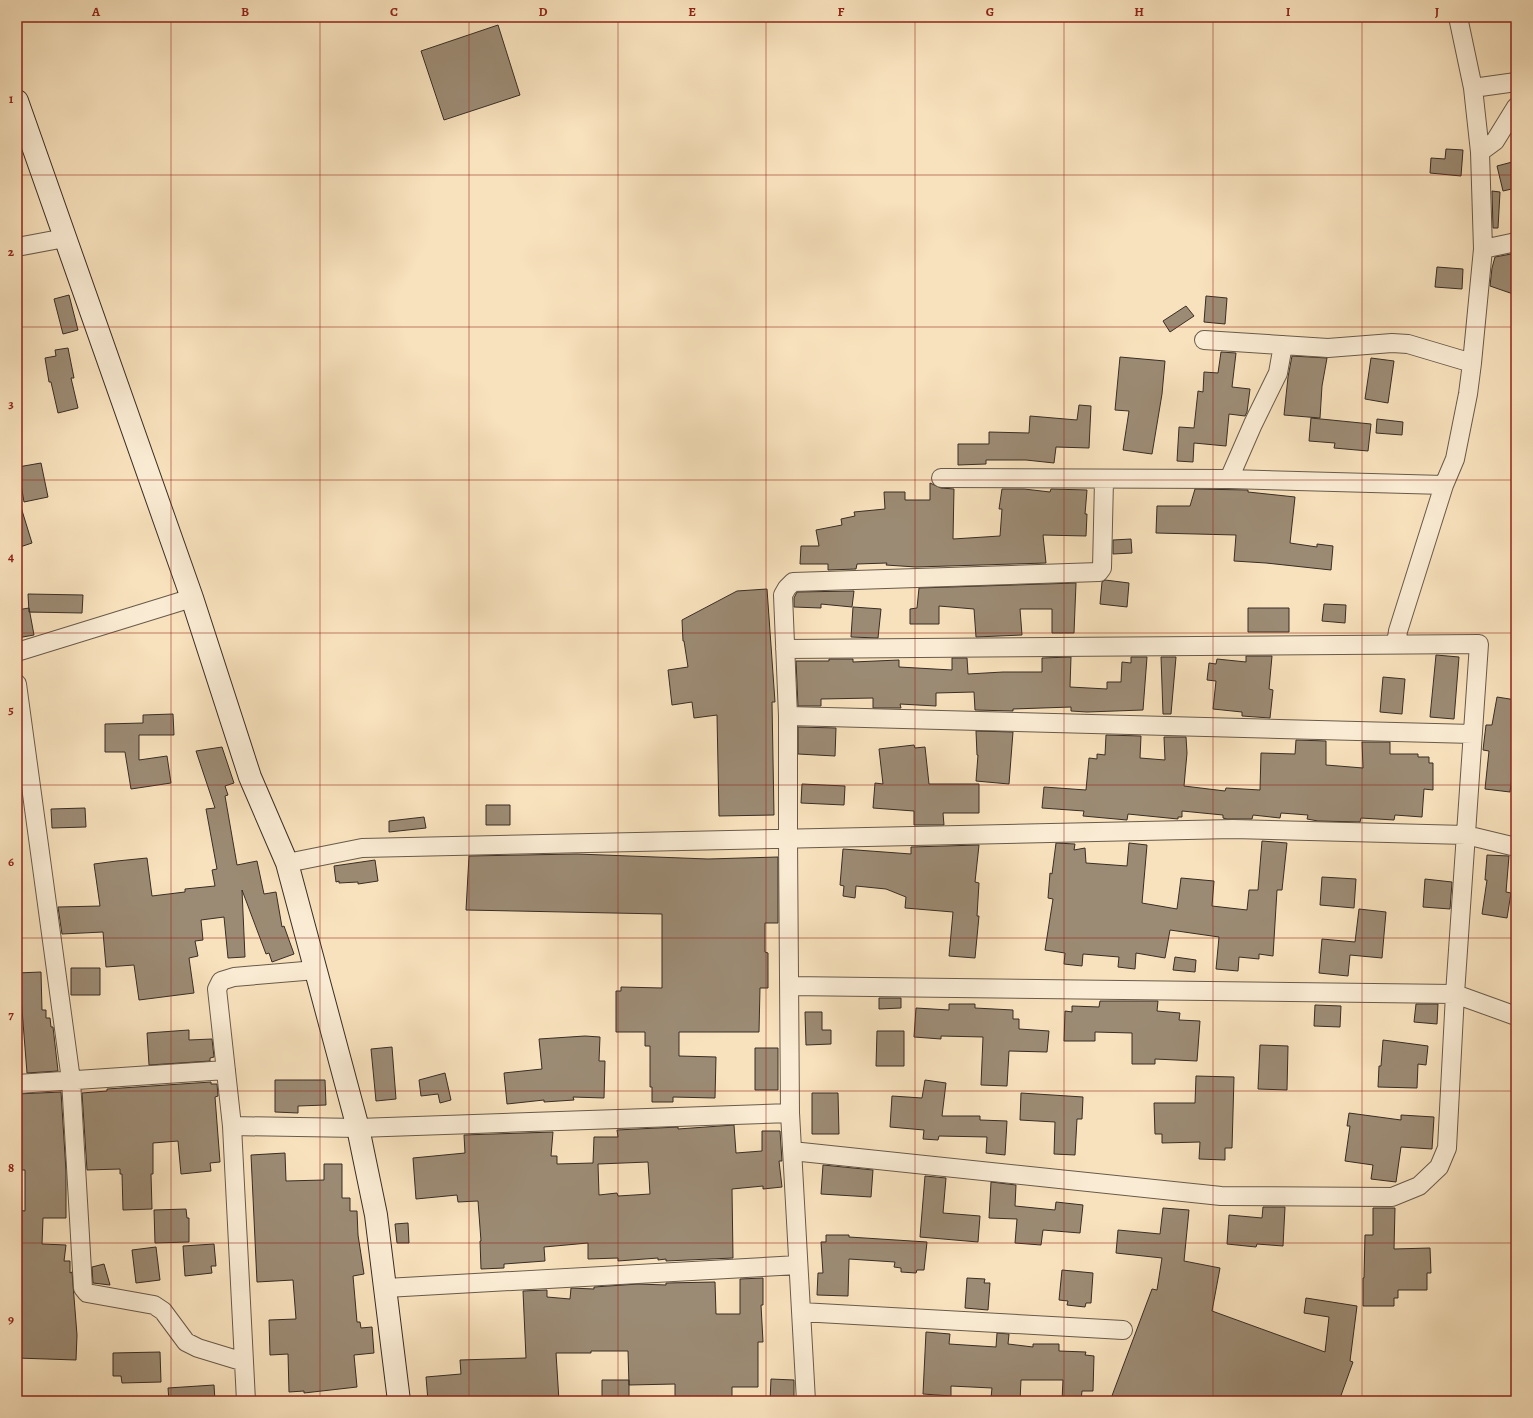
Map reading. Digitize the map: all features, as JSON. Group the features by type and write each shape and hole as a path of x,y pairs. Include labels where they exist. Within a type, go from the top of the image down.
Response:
{"street":[{"path":"1396,644 1398,631 1444,485 1455,459 1468,394 1472,363 1483,249 1480,152 1473,88 1458,17"},
{"path":"1473,88 1516,82"},
{"path":"17,100 192,598 250,777 287,863 358,1128 376,1215 399,1401"},
{"path":"1480,152 1495,141 1516,107"},
{"path":"17,246 65,238"},
{"path":"1483,249 1516,242"},
{"path":"1204,340 1328,348 1392,343 1408,344 1472,363"},
{"path":"1229,479 1253,424 1278,373 1283,345"},
{"path":"941,478 1104,480 1229,479 1444,485"},
{"path":"806,1401 790,1113 788,986 788,716 783,596 787,588 793,582 1099,572 1102,568 1104,480"},
{"path":"17,652 192,598"},
{"path":"785,649 1479,644 1455,994 1447,1148 1439,1167 1418,1186 1392,1197 1221,1196 792,1151"},
{"path":"17,684 72,1080 83,1288 87,1293 154,1305 163,1311 186,1342 198,1348 244,1362"},
{"path":"788,716 1473,734"},
{"path":"287,863 362,848 1234,830 1466,835 1516,847"},
{"path":"246,1401 232,1126 217,989 221,981 234,976 316,970"},
{"path":"788,986 1455,994 1516,1016"},
{"path":"17,1084 226,1070"},
{"path":"232,1126 358,1128 790,1113"},
{"path":"386,1288 798,1265"},
{"path":"801,1312 1123,1330"}],"building":[{"path":"498,25 520,95 444,120 421,51"},
{"path":"1446,149 1463,150 1461,176 1430,173 1431,158 1445,159"},
{"path":"1516,161 1516,188 1503,191 1497,166"},
{"path":"1492,191 1500,192 1498,228 1493,228"},
{"path":"1511,254 1516,255 1516,295 1490,286 1495,257"},
{"path":"1437,267 1463,269 1462,289 1435,287"},
{"path":"69,295 78,330 63,334 54,299"},
{"path":"1206,296 1227,298 1225,324 1204,322"},
{"path":"1186,306 1194,316 1170,332 1163,321"},
{"path":"68,348 74,378 71,378 78,408 58,413 51,382 49,382 45,358 56,356 55,350"},
{"path":"1221,352 1236,353 1232,387 1250,389 1247,412 1245,416 1229,414 1226,446 1194,443 1193,462 1177,461 1179,427 1194,428 1198,391 1203,392 1204,372 1218,373"},
{"path":"1292,356 1327,358 1322,386 1320,418 1284,415"},
{"path":"1120,357 1165,361 1162,394 1152,454 1123,450 1129,411 1115,410"},
{"path":"1371,358 1394,361 1388,403 1365,399"},
{"path":"1079,405 1091,406 1089,448 1056,447 1054,463 1026,460 986,460 986,464 958,465 958,444 989,444 989,432 1029,433 1030,416 1077,420"},
{"path":"1311,418 1371,424 1368,451 1334,448 1335,443 1309,441"},
{"path":"1377,419 1403,422 1402,435 1376,433"},
{"path":"41,463 48,497 24,502 18,467"},
{"path":"930,483 941,488 954,489 953,539 1000,536 1002,509 999,509 1002,489 1024,489 1050,492 1051,489 1087,490 1085,514 1087,514 1086,536 1043,535 1046,563 916,567 886,565 887,563 857,564 856,569 828,570 828,564 800,564 801,546 819,546 816,530 842,525 841,519 855,516 854,512 885,509 884,492 905,492 905,500 930,500"},
{"path":"1195,489 1248,490 1248,492 1295,497 1290,543 1317,547 1317,544 1333,546 1331,570 1234,561 1236,535 1156,533 1157,506 1190,506"},
{"path":"20,504 32,543 17,548 17,505"},
{"path":"1131,539 1132,553 1113,554 1113,540"},
{"path":"1105,580 1129,583 1127,607 1100,604 1102,582"},
{"path":"1076,583 1074,633 1052,633 1052,609 1020,609 1022,635 976,637 974,609 939,606 939,624 910,624 910,609 917,608 919,588"},
{"path":"767,589 775,702 772,702 774,815 719,816 717,715 694,718 692,702 672,705 668,670 688,667 683,641 682,620 737,591"},
{"path":"854,591 852,607 821,604 821,608 794,607 794,598 797,592"},
{"path":"28,594 83,595 82,613 29,612"},
{"path":"1324,604 1346,605 1345,623 1322,621"},
{"path":"853,607 881,609 878,638 851,637"},
{"path":"29,608 34,635 17,638 17,610"},
{"path":"1248,608 1289,608 1289,632 1248,632"},
{"path":"1436,655 1459,657 1454,719 1430,717"},
{"path":"1246,656 1272,656 1269,689 1273,690 1270,718 1242,716 1242,712 1213,709 1216,681 1207,680 1209,663 1216,664 1217,659 1246,662"},
{"path":"1071,657 1070,687 1107,689 1107,682 1121,682 1122,662 1131,663 1131,657 1147,657 1143,710 1087,712 1071,711 1071,707 1013,709 1013,711 975,710 974,692 936,693 936,706 900,704 901,708 873,708 873,698 821,699 821,706 798,706 796,661 829,661 829,659 853,659 853,662 899,660 899,667 952,670 952,658 967,658 968,674 1042,672 1042,658"},
{"path":"1161,657 1176,657 1171,714 1163,714"},
{"path":"1383,677 1405,679 1402,714 1380,712"},
{"path":"1497,697 1516,700 1516,754 1510,792 1485,789 1489,751 1483,750 1486,725 1492,725"},
{"path":"173,714 174,735 139,735 139,760 167,756 171,783 131,789 125,752 105,752 105,724 143,723 143,715"},
{"path":"798,727 836,728 835,756 798,754"},
{"path":"976,731 1013,732 1009,784 976,781 978,755"},
{"path":"1106,735 1141,736 1140,758 1165,760 1164,737 1186,737 1187,753 1184,786 1225,791 1226,788 1260,790 1261,753 1295,754 1296,740 1326,741 1326,765 1363,768 1362,742 1390,742 1390,754 1418,754 1418,757 1429,757 1429,763 1433,763 1433,790 1424,789 1422,817 1395,815 1394,820 1361,818 1360,822 1318,821 1307,819 1308,815 1281,813 1280,818 1253,815 1252,819 1227,819 1223,818 1223,815 1182,811 1182,817 1178,817 1178,819 1128,814 1127,820 1083,816 1084,811 1042,808 1044,787 1086,790 1089,758 1097,759 1097,754 1105,755"},
{"path":"914,745 915,748 925,747 929,784 979,784 979,813 943,813 944,825 914,825 914,811 873,808 875,783 883,784 879,749"},
{"path":"222,747 234,783 225,786 228,795 225,796 237,865 257,861 264,894 276,892 282,927 284,926 294,954 272,962 269,953 266,954 242,890 245,957 228,958 224,917 201,920 203,940 195,941 198,956 189,958 194,993 139,1000 134,965 106,967 103,932 62,934 58,907 100,906 94,864 147,858 152,896 185,892 185,889 215,886 212,870 217,869 206,809 215,808 196,751"},
{"path":"802,784 845,786 844,805 801,803"},
{"path":"486,805 510,805 510,825 486,825"},
{"path":"85,808 86,827 52,828 51,809"},
{"path":"424,817 426,828 389,832 389,821"},
{"path":"1262,841 1287,843 1282,890 1277,890 1273,956 1259,954 1259,959 1239,957 1238,971 1216,969 1219,937 1170,930 1165,958 1136,953 1135,969 1118,967 1119,957 1083,954 1082,966 1064,964 1065,953 1045,950 1053,899 1048,898 1050,873 1052,874 1056,843 1075,844 1074,850 1085,848 1086,863 1127,866 1129,843 1147,845 1142,903 1177,909 1181,878 1214,881 1212,906 1247,910 1249,890 1258,890"},
{"path":"979,845 975,882 979,883 977,916 979,916 975,958 949,956 953,912 905,908 906,897 886,889 856,886 855,898 843,896 844,886 840,885 843,849 911,854 911,847"},
{"path":"577,854 708,859 778,857 778,923 765,923 765,952 768,953 768,988 760,988 759,1032 679,1032 679,1056 716,1057 715,1098 673,1097 673,1102 652,1102 652,1087 650,1087 650,1046 645,1046 645,1032 616,1032 616,991 621,991 621,987 662,988 662,914 466,910 469,856"},
{"path":"1487,855 1509,856 1506,892 1511,893 1507,918 1482,914 1487,880 1485,880"},
{"path":"375,860 378,881 358,884 358,882 336,882 334,866"},
{"path":"1322,877 1356,879 1354,908 1320,905"},
{"path":"1425,879 1452,882 1450,909 1423,907"},
{"path":"1359,909 1386,912 1382,958 1350,955 1348,976 1319,973 1322,939 1355,942"},
{"path":"1175,957 1196,960 1195,972 1173,970"},
{"path":"71,968 100,968 100,995 71,995"},
{"path":"41,972 42,1010 46,1010 46,1018 50,1018 51,1027 53,1027 58,1071 27,1073 21,997 17,997 17,973"},
{"path":"879,998 901,998 901,1008 879,1009"},
{"path":"1100,1001 1158,1001 1157,1011 1180,1013 1179,1020 1200,1021 1197,1061 1155,1059 1155,1064 1132,1064 1132,1033 1095,1032 1095,1041 1064,1041 1065,1011 1072,1012 1072,1006 1099,1007"},
{"path":"949,1004 975,1004 975,1008 1013,1010 1013,1019 1019,1019 1019,1029 1049,1031 1047,1052 1009,1051 1007,1086 981,1085 983,1037 941,1036 941,1039 914,1037 916,1008 949,1010"},
{"path":"1416,1004 1438,1004 1437,1024 1414,1022"},
{"path":"1315,1005 1341,1006 1340,1027 1314,1026"},
{"path":"805,1012 822,1012 822,1030 831,1030 831,1044 806,1045"},
{"path":"189,1030 189,1040 212,1039 214,1057 210,1058 210,1061 149,1065 147,1033"},
{"path":"877,1031 904,1031 904,1066 876,1066"},
{"path":"585,1036 600,1037 599,1061 605,1061 604,1098 573,1097 574,1100 544,1102 544,1100 507,1104 504,1073 542,1069 539,1039"},
{"path":"1383,1040 1428,1046 1426,1065 1418,1064 1417,1088 1378,1087 1379,1066 1381,1066"},
{"path":"1260,1045 1288,1046 1287,1090 1258,1089"},
{"path":"392,1047 396,1099 376,1101 371,1049"},
{"path":"755,1048 778,1048 778,1090 755,1090"},
{"path":"445,1073 451,1100 440,1103 438,1094 421,1096 419,1080"},
{"path":"1196,1076 1234,1077 1232,1148 1225,1148 1225,1160 1199,1159 1200,1142 1162,1143 1162,1134 1155,1134 1154,1103 1195,1103"},
{"path":"275,1080 325,1080 326,1105 298,1106 298,1113 275,1112"},
{"path":"925,1080 946,1083 942,1116 980,1116 980,1120 1007,1121 1005,1155 986,1153 987,1137 939,1136 938,1140 923,1139 924,1130 890,1127 892,1096 922,1098"},
{"path":"211,1082 211,1084 217,1084 218,1096 215,1097 220,1162 210,1163 211,1171 181,1174 178,1141 153,1143 153,1174 151,1174 152,1209 123,1210 122,1174 120,1174 120,1169 87,1170 82,1093 107,1091 107,1089"},
{"path":"61,1092 66,1171 66,1218 43,1218 42,1244 66,1245 64,1261 70,1261 70,1273 72,1272 77,1335 76,1360 17,1358 17,1210 25,1211 25,1170 20,1170 21,1148 17,1148 17,1094"},
{"path":"812,1093 838,1093 839,1134 812,1134"},
{"path":"1021,1093 1083,1097 1082,1119 1077,1119 1075,1155 1054,1154 1055,1122 1020,1120"},
{"path":"1349,1113 1401,1120 1401,1115 1434,1117 1432,1149 1401,1147 1396,1182 1371,1179 1373,1165 1345,1161 1350,1126 1347,1126"},
{"path":"734,1125 736,1153 762,1151 762,1131 780,1131 782,1161 779,1161 782,1187 763,1189 763,1186 732,1189 733,1258 666,1261 666,1259 658,1260 658,1258 618,1261 618,1258 588,1259 588,1243 544,1247 545,1261 504,1264 504,1268 481,1269 481,1241 478,1201 458,1202 457,1195 416,1199 413,1158 465,1153 464,1135 553,1132 551,1156 557,1156 557,1164 593,1163 594,1137 618,1137 617,1130 678,1127 678,1129","holes":["648,1162 650,1194 618,1196 617,1193 599,1195 598,1164"]},
{"path":"285,1153 286,1181 324,1180 324,1164 342,1164 342,1198 350,1198 350,1211 357,1211 358,1235 364,1274 353,1276 357,1322 360,1322 361,1328 372,1327 374,1353 354,1355 357,1387 304,1393 304,1391 289,1392 288,1354 270,1355 269,1320 296,1319 293,1280 257,1282 251,1155"},
{"path":"823,1165 873,1170 871,1197 821,1194"},
{"path":"925,1176 946,1178 943,1213 980,1216 978,1242 920,1237"},
{"path":"991,1182 1016,1185 1015,1206 1055,1210 1056,1202 1083,1205 1080,1233 1043,1230 1041,1245 1015,1243 1017,1219 989,1218"},
{"path":"1263,1207 1285,1207 1283,1246 1257,1244 1256,1247 1227,1244 1229,1215 1262,1218"},
{"path":"1163,1208 1189,1210 1184,1261 1220,1268 1212,1311 1325,1352 1329,1317 1304,1313 1306,1298 1357,1306 1350,1361 1353,1362 1339,1401 1110,1401 1152,1289 1157,1290 1162,1258 1116,1253 1118,1230 1160,1234"},
{"path":"1373,1208 1395,1208 1394,1249 1430,1248 1431,1273 1427,1273 1427,1290 1398,1290 1398,1298 1394,1298 1394,1306 1363,1306 1365,1235 1373,1235"},
{"path":"186,1209 187,1218 189,1218 189,1242 155,1243 154,1210"},
{"path":"408,1223 409,1243 397,1243 395,1224"},
{"path":"826,1235 849,1235 849,1237 927,1242 924,1270 917,1270 916,1273 901,1272 901,1268 894,1267 895,1262 849,1259 848,1296 817,1295 818,1273 823,1273 821,1242 826,1242"},
{"path":"214,1244 216,1266 211,1266 212,1273 185,1276 183,1246"},
{"path":"156,1247 160,1280 136,1283 132,1250"},
{"path":"104,1264 110,1285 93,1283 92,1267"},
{"path":"1062,1270 1093,1273 1091,1303 1086,1303 1085,1307 1067,1305 1068,1301 1059,1300"},
{"path":"763,1278 763,1305 761,1305 763,1342 758,1342 758,1387 732,1387 732,1401 675,1401 675,1384 629,1385 628,1351 591,1351 591,1353 556,1353 559,1401 428,1401 426,1377 461,1374 460,1360 526,1358 523,1291 547,1290 547,1297 570,1299 571,1288 594,1289 594,1287 638,1284 666,1285 666,1283 715,1282 716,1314 740,1314 740,1279"},
{"path":"967,1278 985,1279 984,1283 990,1283 988,1310 965,1308"},
{"path":"926,1332 950,1334 949,1344 996,1347 997,1333 1009,1334 1008,1344 1033,1347 1033,1344 1059,1344 1059,1351 1086,1352 1085,1355 1094,1356 1093,1391 1082,1391 1081,1401 1062,1401 1063,1380 1021,1380 1020,1401 991,1398 992,1388 951,1386 951,1396 923,1394"},
{"path":"160,1352 161,1382 122,1383 121,1376 113,1376 113,1353"},
{"path":"771,1379 794,1380 794,1401 770,1401"},
{"path":"602,1380 629,1380 629,1401 602,1401"},
{"path":"214,1385 215,1401 169,1401 168,1388"}]}
